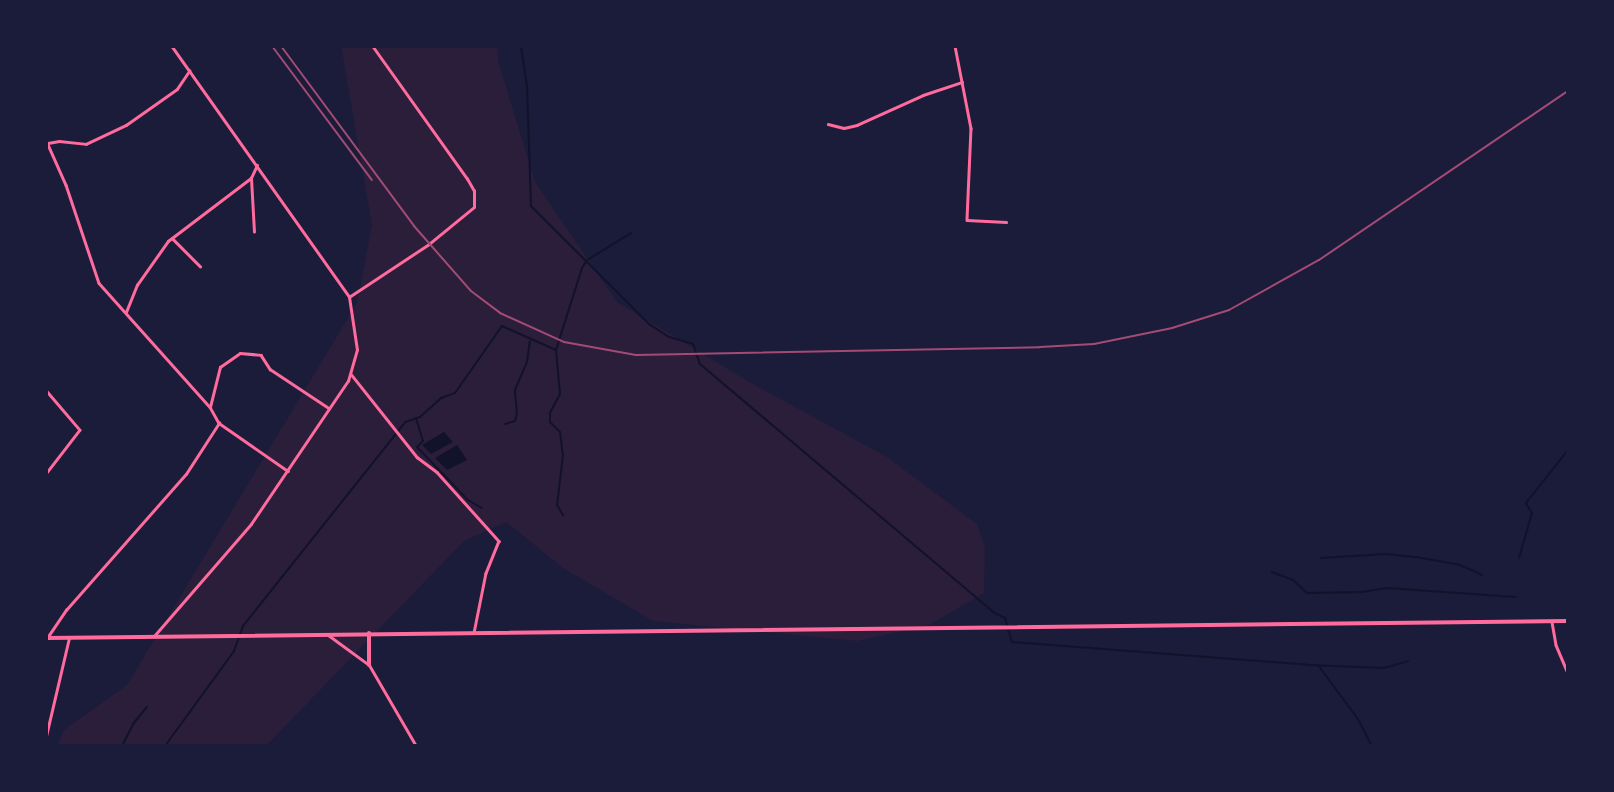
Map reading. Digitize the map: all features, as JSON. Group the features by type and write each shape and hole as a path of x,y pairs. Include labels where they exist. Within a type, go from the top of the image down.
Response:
{"main road":[{"path":"46,638 1568,621"},
{"path":"369,633 369,665"}],"street":[{"path":"153,637 218,565 288,471 351,374 357,350 349,297 171,46"},
{"path":"349,297 431,243 474,207 474,191 467,179 372,46"},
{"path":"955,46 972,150 967,220 1006,222"},
{"path":"189,71 177,89 126,125 86,144 47,142 66,185 94,274 210,407 219,423 288,471"},
{"path":"828,124 844,128 857,125 923,95 962,82"},
{"path":"254,232 251,178 257,165"},
{"path":"126,312 137,285 172,238 251,178"},
{"path":"172,238 200,266"},
{"path":"210,407 220,367 240,353 261,355 270,369 330,408"},
{"path":"351,374 417,457 437,472 499,541 486,573 474,634"},
{"path":"46,390 80,430 46,474"},
{"path":"46,638 72,603 186,474 219,423"},
{"path":"1552,622 1556,645 1568,673"},
{"path":"327,635 369,665 416,746"},
{"path":"46,736 69,638"}],"shaded area":[{"path":"341,46 497,46 499,64 535,182 617,302 753,384 887,457 977,524 985,547 984,593 929,625 857,641 653,621 563,568 506,522 464,541 266,746 57,746 64,730 127,685 357,303 372,225"},
{"path":"444,432 453,442 431,454 422,445"},
{"path":"457,445 467,460 447,470 435,458"}],"waterway":[{"path":"521,46 527,86 531,206 649,324 669,337 693,344 700,364 995,613 1005,618 1012,642 1308,665 1384,668 1408,661"},
{"path":"165,746 234,651 243,626 405,422 420,417 441,398 455,393 502,326 556,350 582,268 587,260 631,233"},
{"path":"505,424 515,421 517,414 515,390 527,362 530,341"},
{"path":"556,350 560,394 550,413 550,422 560,432 563,455 557,505 563,515"},
{"path":"416,418 423,441 417,447 468,500 482,508"},
{"path":"1519,558 1532,513 1526,503 1568,450"},
{"path":"1321,558 1386,554 1417,557 1460,565 1482,575"},
{"path":"1272,572 1293,580 1307,593 1362,592 1387,588 1516,597"},
{"path":"1318,665 1358,719 1372,746"},
{"path":"122,746 133,724 147,707"}],"railway":[{"path":"272,46 372,180"},
{"path":"281,46 414,226 471,291 500,313 564,342 636,355 1040,347 1094,344 1172,328 1229,310 1319,260 1568,91"}]}
